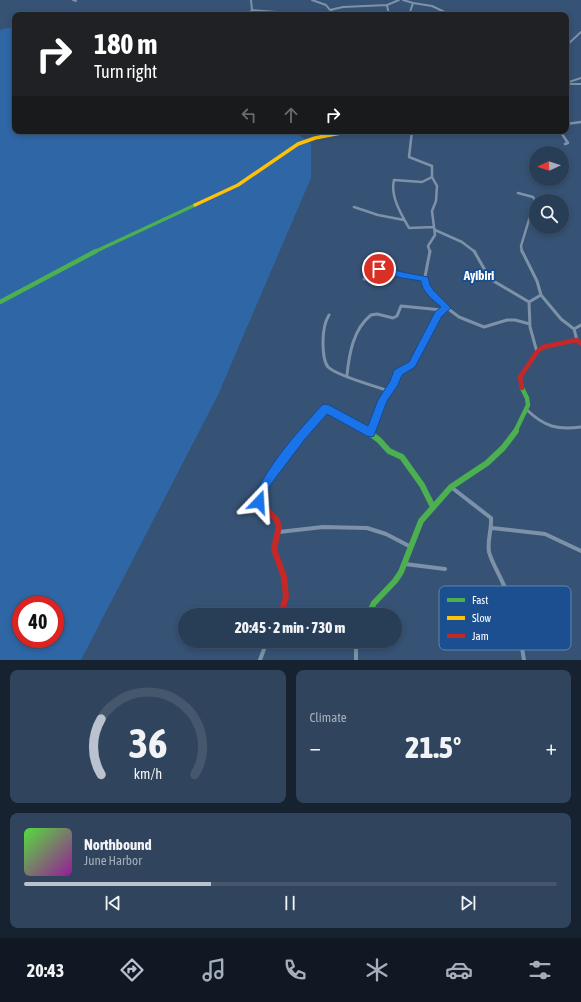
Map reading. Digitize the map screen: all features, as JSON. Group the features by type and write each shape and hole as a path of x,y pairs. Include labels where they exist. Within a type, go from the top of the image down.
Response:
{"street":[{"path":"251,0 252,10 277,12"},
{"path":"312,0 326,5 333,12"},
{"path":"330,10 343,7 387,5 399,0"},
{"path":"403,0 432,6 445,12"},
{"path":"409,12 410,6 414,3"},
{"path":"387,5 388,12"},
{"path":"569,43 581,32"},
{"path":"569,82 581,78"},
{"path":"569,83 581,84"},
{"path":"569,124 581,122"},
{"path":"0,302 107,245 238,185 294,146 312,138 334,134"},
{"path":"412,134 409,157 432,166 432,177 437,186 436,200 432,212 435,235 428,246 430,252 425,279 426,285 431,293 446,308 459,317 484,327 506,320 515,320 530,324"},
{"path":"562,134 568,143 565,144"},
{"path":"432,177 422,182 394,180 393,184 396,202 409,228 435,228 470,247 476,253 480,264 490,279 507,289 520,294 530,302"},
{"path":"518,193 533,197 535,200 521,246 522,253 535,273 541,295 561,319 574,329 577,340 581,344"},
{"path":"354,206 378,215 404,220"},
{"path":"364,279 373,278 380,269 425,279"},
{"path":"537,352 533,343 530,324 530,302 534,298 541,295"},
{"path":"347,375 350,353 361,327 371,315 376,314 393,318 396,316 401,306 442,310"},
{"path":"371,433 383,400 395,382 398,373 412,364 438,314 446,308"},
{"path":"329,315 323,330 326,364 336,372 389,391"},
{"path":"574,329 581,325"},
{"path":"372,608 396,580 405,564 421,521 452,487 467,475 487,463 503,448 518,428 528,402 520,385 520,377 537,352 543,347 577,340"},
{"path":"283,608 286,599 284,576 275,552 275,544 279,532 278,521 275,516 260,504 259,499 267,481 301,435 325,408 371,433 389,451 402,457 422,485 433,507"},
{"path":"526,410 542,423 550,427 563,429 581,427"},
{"path":"452,487 464,498 490,516 492,528 488,540 489,550 492,562 504,586"},
{"path":"279,532 323,527 367,528 386,534 411,547"},
{"path":"492,528 545,534 581,551"},
{"path":"405,564 445,569"},
{"path":"260,660 264,648"},
{"path":"356,648 356,660"},
{"path":"523,650 524,660"}],"shaded area":[{"path":"12,27 12,134 298,134 311,144 311,178 218,395 81,660 0,660 0,30"}],"traffic: fast":[{"path":"0,302 107,245 195,205"},
{"path":"372,608 374,603 395,581 401,572 421,521 451,487 487,463 503,448 518,428 528,405 527,398 522,388"},
{"path":"307,429 325,408 347,421 362,427 379,440 389,451 402,457 422,485 433,507"}],"traffic: slow":[{"path":"195,205 238,185 298,144 315,138 336,134"}],"traffic: jam":[{"path":"522,388 520,377 537,352 543,347 577,340 581,344"},
{"path":"283,608 286,596 284,577 274,549 279,526 276,519 262,505 259,499 280,463 307,429"}],"district":[{"name":"Ayibiri","path":"479,275"}],"route":[{"path":"259,502 267,481 301,435 325,408 371,433 383,400 395,382 396,376 399,372 412,364 430,329 437,319 438,314 446,308 431,293 424,282 425,279 379,269"}]}
